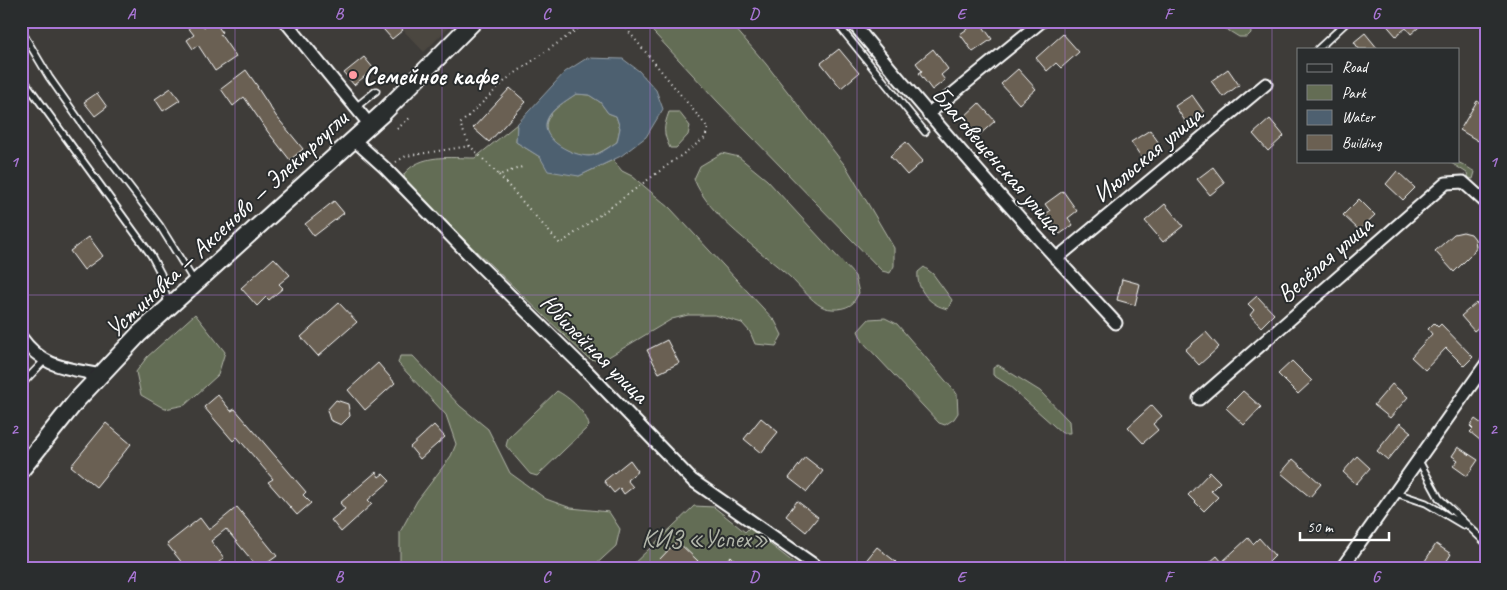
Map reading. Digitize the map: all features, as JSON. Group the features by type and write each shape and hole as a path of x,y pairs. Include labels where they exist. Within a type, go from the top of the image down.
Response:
{"main road":[{"name":"Устиновка — Аксеново — Электроугли","path":"21,470 77,400 109,369 139,334 290,202 370,125 465,24"}],"street":[{"path":"285,21 370,125"},
{"name":"Благовещенская улица","path":"851,21 928,114 1056,259 1116,323"},
{"path":"928,114 1042,21"},
{"name":"Июльская улица","path":"1056,259 1266,84"},
{"name":"Юбилейная улица","path":"354,140 385,168 473,259 583,367 692,480 820,569"},
{"name":"Весёлая улица","path":"1199,399 1446,183 1463,182 1485,201"},
{"path":"21,336 30,349 44,360 57,366 109,369"},
{"path":"1341,569 1486,364"}],"lane":[{"path":"835,21 925,132"},
{"path":"1319,48 1348,21"},
{"path":"21,30 49,77 87,131 160,226 204,278"},
{"path":"21,76 152,255 161,274 169,307"},
{"path":"356,107 376,91"},
{"path":"21,385 44,360"},
{"path":"1418,461 1440,498 1471,530 1486,542"},
{"path":"1396,492 1426,503 1471,530"}],"path":[{"path":"589,21 507,79 460,124 470,146 499,175 560,244 706,138 708,128 620,21"},
{"path":"398,129 411,117"},
{"path":"385,168 406,156 470,146"},
{"path":"499,175 525,166"}],"shaded area":[{"path":"376,21 455,21 424,52 403,30 392,39"}],"green space":[{"path":"643,21 729,21 766,64 847,168 894,248 894,266 890,273 882,271 717,101"},
{"path":"1213,21 1243,21 1250,26 1251,33 1247,37 1239,37"},
{"path":"576,94 589,95 600,102 608,113 616,116 620,128 617,142 589,156 575,154 559,146 548,135 546,128 547,121 552,113"},
{"path":"669,112 679,112 690,126 688,135 676,148 670,148 665,134"},
{"path":"517,124 516,142 540,157 579,176 613,160 622,171 632,176 670,208 775,321 782,335 776,346 755,344 750,332 742,323 715,315 688,315 672,319 600,362 588,358 405,183 404,174 411,167 437,158 475,158"},
{"path":"722,153 739,157 767,180 855,276 859,293 853,303 846,307 833,309 824,308 817,304 790,277 736,232 711,207 694,179 700,166"},
{"path":"1450,162 1459,163 1475,172 1473,179 1469,178 1467,173"},
{"path":"924,267 933,274 952,300 948,309 935,304 925,296 919,285 918,278 918,272"},
{"path":"195,314 225,352 218,375 185,405 165,409 141,395 136,372 147,357"},
{"path":"885,318 897,324 957,394 958,413 954,419 945,425 939,423 863,342 858,331 869,319"},
{"path":"400,356 413,356 460,406 488,429 510,473 546,499 571,508 609,512 620,529 616,546 591,569 400,569 400,532 417,501 451,456 456,444 446,415 398,363"},
{"path":"998,365 1040,391 1069,421 1070,433 1062,433 1007,384 993,375 993,368"},
{"path":"557,391 577,406 588,421 589,426 537,476 530,474 506,446 508,438"},
{"name":"КИЗ «Успех»","path":"694,506 714,507 745,532 749,528 802,569 628,569"},
{"path":"329,564 355,565 358,569 298,569"}],"water":[{"path":"587,58 623,59 639,71 656,90 663,109 646,137 621,156 579,176 548,171 540,157 516,142 517,124 565,72","holes":["576,94 589,95 600,102 608,113 616,116 620,128 617,142 592,156 575,153 559,146 548,134 546,127 549,116 559,106"]}],"building":[{"path":"183,21 200,21 204,27 214,21 222,32 220,34 236,57 215,71 198,45 193,49 187,40 194,35"},
{"path":"376,21 395,21 403,30 392,39"},
{"path":"979,21 992,39 973,52 960,34"},
{"path":"1383,21 1426,21 1411,34 1406,28 1396,36"},
{"path":"1365,33 1377,48 1358,48 1354,42"},
{"path":"1063,34 1079,52 1061,68 1056,63 1047,71 1036,58"},
{"path":"839,49 859,73 841,88 821,63"},
{"path":"933,49 948,69 941,75 945,80 932,90 919,73 922,71 916,63"},
{"path":"364,57 374,69 354,85 344,73"},
{"path":"1018,69 1036,89 1019,104 1001,84"},
{"path":"1228,69 1239,85 1223,97 1211,81"},
{"path":"246,70 276,116 303,149 290,160 244,97 233,106 221,89"},
{"path":"171,88 180,100 163,111 155,99"},
{"path":"510,88 526,102 489,142 473,128"},
{"path":"97,93 107,107 95,116 84,102"},
{"path":"1192,95 1204,112 1187,124 1175,106"},
{"path":"1477,101 1486,106 1486,133 1480,142 1460,130"},
{"path":"979,103 995,121 978,136 963,118"},
{"path":"1270,119 1284,136 1268,151 1253,134"},
{"path":"1150,130 1161,146 1142,158 1131,142"},
{"path":"906,142 923,161 907,175 890,156"},
{"path":"1213,167 1225,183 1210,195 1197,179"},
{"path":"1397,171 1415,188 1403,200 1386,184"},
{"path":"1063,191 1077,211 1068,218 1073,225 1060,234 1045,214 1050,211 1045,204"},
{"path":"1359,199 1375,215 1359,230 1343,215"},
{"path":"334,201 344,213 314,236 305,224"},
{"path":"1165,204 1183,226 1163,242 1145,221"},
{"path":"1463,232 1471,234 1475,239 1476,247 1472,254 1454,272 1435,251 1454,234"},
{"path":"89,237 103,256 84,270 70,251"},
{"path":"274,258 290,275 279,284 283,288 269,300 266,297 257,306 241,288"},
{"path":"1122,279 1140,284 1135,305 1117,300"},
{"path":"1257,296 1274,314 1261,327 1250,315 1254,310 1248,304"},
{"path":"339,303 357,322 318,356 301,337"},
{"path":"1476,303 1486,314 1486,321 1474,331 1461,316"},
{"path":"1434,323 1438,327 1441,324 1473,357 1464,366 1446,348 1425,370 1411,357 1432,334 1428,329"},
{"path":"1206,332 1219,347 1199,365 1185,350"},
{"path":"667,340 679,363 659,373 647,350"},
{"path":"1292,361 1312,381 1298,394 1278,374"},
{"path":"378,363 395,383 365,410 348,390"},
{"path":"1392,384 1408,397 1390,418 1374,405"},
{"path":"1243,391 1261,407 1244,425 1226,408"},
{"path":"218,395 231,411 235,409 306,492 303,495 311,503 297,515 268,482 273,479 237,437 233,441 204,407"},
{"path":"336,400 348,404 350,416 341,425 330,420 327,410"},
{"path":"1152,405 1162,416 1153,424 1158,430 1143,443 1128,427"},
{"path":"761,418 778,432 761,453 744,439"},
{"path":"1475,419 1486,427 1486,445 1470,432 1473,429 1470,426"},
{"path":"106,423 131,444 96,487 71,466"},
{"path":"1400,423 1411,432 1388,460 1377,451"},
{"path":"434,425 445,437 420,459 410,447"},
{"path":"1458,447 1478,460 1467,476 1453,466 1458,460 1452,456"},
{"path":"1357,456 1370,468 1356,484 1343,472"},
{"path":"805,457 823,471 807,492 789,478"},
{"path":"1293,459 1321,484 1310,497 1281,473"},
{"path":"630,460 638,471 627,480 633,487 624,494 620,488 614,493 604,481"},
{"path":"376,472 379,477 383,474 390,481 368,500 372,504 341,532 331,520 345,509 340,503"},
{"path":"1210,472 1220,482 1211,491 1218,497 1204,511 1188,495"},
{"path":"797,501 818,517 806,532 786,516"},
{"path":"237,507 277,556 259,569 226,529 211,541 224,558 211,569 187,569 167,544 200,518 209,530"},
{"path":"1248,538 1253,544 1259,538 1275,556 1268,563 1274,569 1215,569 1210,562 1217,556 1222,562"},
{"path":"677,541 698,561 690,569 668,569 659,560"},
{"path":"1436,544 1451,554 1442,569 1430,569 1423,564"},
{"path":"877,547 896,562 890,569 859,569"},
{"path":"731,556 743,569 717,569"}],"place":[{"name":"Семейное кафе","path":"353,75"}]}
